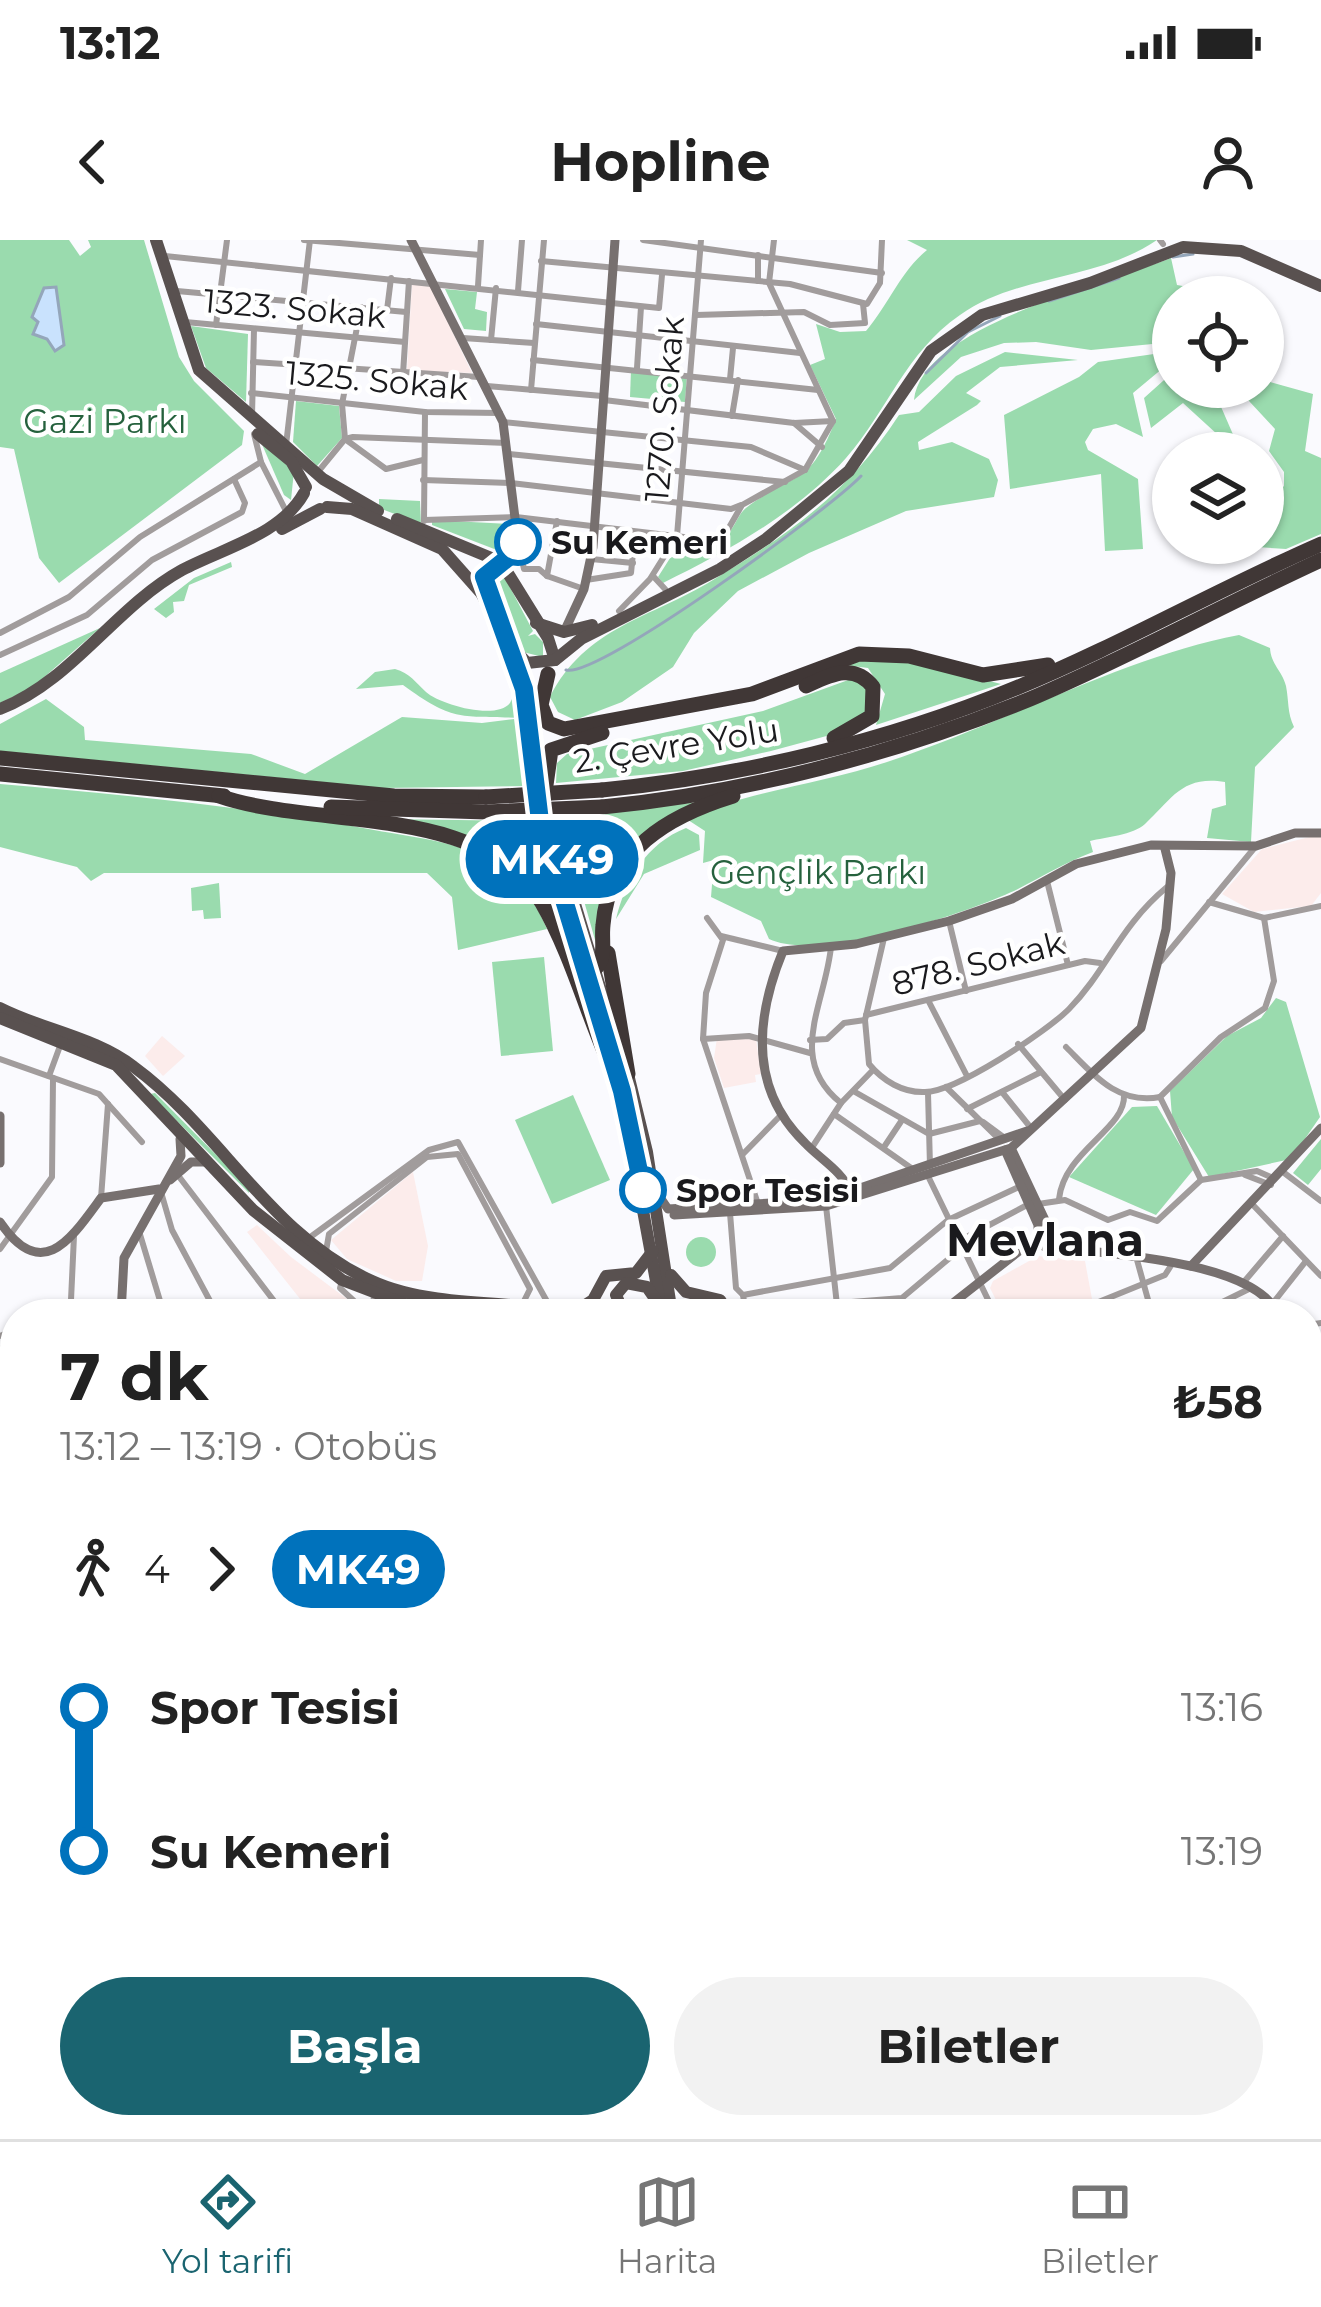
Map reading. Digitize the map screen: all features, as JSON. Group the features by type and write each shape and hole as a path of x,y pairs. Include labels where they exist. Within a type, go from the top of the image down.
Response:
{"highway":[{"name":"2. Çevre Yolu","path":"602,799 761,764 967,706 1321,544"},
{"name":"2. Çevre Yolu","path":"0,774 374,810 709,792 914,740 1026,700 1321,560"},
{"path":"534,739 752,694 859,654 887,652 982,675 1009,675 1151,625"},
{"path":"551,667 541,705 545,720 557,728 589,726"},
{"path":"544,800 548,754 567,741 756,704 836,673 858,673 870,682 877,703 862,726 761,764"},
{"name":"2. Çevre Yolu","path":"0,758 486,804"},
{"path":"585,960 603,958 605,912 615,878 655,830 689,811 809,769"},
{"path":"218,796 455,838 501,858 529,884 548,913 622,1091"},
{"path":"605,912 628,1074"}],"main road":[{"path":"0,713 36,699 173,575 323,508 332,493 322,478 286,445 253,425 199,370 153,240"},
{"path":"153,240 189,366 292,461 310,506 352,509 442,549 481,593 527,663 551,667"},
{"path":"1228,240 1321,282"},
{"path":"551,667 580,639 720,569 766,539 849,471 924,348 960,319 992,303 1086,277 1167,241"},
{"path":"536,622 564,632 600,620 735,552 855,454 931,351 982,315 1200,243 1241,251 1321,282"},
{"path":"322,478 501,562 536,622 551,667"},
{"path":"214,556 288,517 305,490 322,478"},
{"path":"501,562 484,577 524,689 544,800 622,1091 667,1299"},
{"path":"564,632 537,700 538,810 585,960 628,1074 654,1187 658,1244 665,1264 677,1287 716,1299"},
{"path":"0,1008 110,1052 167,1098 305,1238 327,1254 392,1289 486,1299"},
{"path":"0,1018 116,1065 283,1237 342,1280 380,1299"},
{"path":"146,1100 151,1089 167,1098"},
{"path":"235,1191 249,1198 253,1186"},
{"path":"594,1299 606,1276 642,1269 658,1244"},
{"path":"665,1264 668,1299"},
{"path":"618,1299 626,1283 647,1287 658,1299"}],"street":[{"path":"216,325 224,293 227,240"},
{"path":"286,445 308,240 413,245 480,255"},
{"path":"478,286 481,240"},
{"path":"518,290 522,240"},
{"path":"531,390 544,240"},
{"path":"564,632 591,559 615,240"},
{"path":"643,240 701,244 882,273"},
{"path":"423,480 511,483 731,509 788,482 805,470 822,447 833,421 769,283 774,240"},
{"path":"542,261 698,280 769,283 863,304 875,297 882,273 882,240"},
{"name":"1270. Sokak","path":"619,611 652,575 677,536 701,244"},
{"path":"413,245 501,417 524,569 539,569 548,576 585,585 623,576 631,573 634,532"},
{"path":"758,255 758,282"},
{"path":"161,256 659,308 662,274"},
{"path":"387,310 391,278"},
{"path":"404,374 409,280"},
{"path":"491,340 496,288"},
{"path":"172,291 406,312"},
{"path":"696,315 803,312 830,325 862,325 863,304"},
{"path":"322,478 345,439 342,404 361,307"},
{"path":"637,368 640,307"},
{"name":"1323. Sokak","path":"181,322 405,342"},
{"path":"536,324 801,353"},
{"path":"254,329 253,425 261,462 288,517"},
{"path":"460,338 534,344"},
{"path":"732,416 733,348"},
{"path":"533,360 818,390"},
{"path":"253,362 482,382 794,423 833,421"},
{"name":"1325. Sokak","path":"251,393 751,447 805,470"},
{"path":"425,412 423,525 516,518 709,539 727,531 742,505"},
{"path":"794,423 822,447"},
{"path":"345,439 508,448 788,482"},
{"path":"345,439 386,469 423,460"},
{"path":"0,633 70,597 140,537 261,462"},
{"path":"0,655 87,615 166,551 242,512 245,503 234,479"},
{"path":"548,576 557,521"},
{"path":"501,562 518,542"},
{"path":"591,559 633,562"},
{"path":"652,575 664,589"},
{"path":"573,612 600,620"},
{"path":"721,936 783,950 884,938 1000,904 1096,859 1157,844 1165,849 1256,846 1295,833 1321,833"},
{"path":"1161,961 1256,846"},
{"path":"654,1187 663,1206 676,1212 825,1203 1006,1145 1094,1076 1141,1028 1161,961 1171,886 1165,849"},
{"path":"1046,880 1067,964"},
{"path":"884,938 865,1018 873,1070 895,1086 928,1093 967,1076 1066,1012 1128,922 1171,886"},
{"path":"1216,890 1225,907"},
{"path":"1207,902 1264,918 1321,906"},
{"path":"707,918 721,936 722,952 706,993 703,1039 758,1207"},
{"path":"1066,1046 1094,1076 1124,1095 1160,1097 1221,1037 1256,1017 1271,998 1264,918"},
{"path":"949,921 966,991"},
{"path":"831,947 809,1053 819,1081 841,1103"},
{"path":"783,950 760,1038 766,1085 780,1116 850,1191"},
{"name":"878. Sokak","path":"810,1040 827,1040 844,1023 928,1000 1067,964 1101,964"},
{"path":"928,1000 967,1076"},
{"path":"703,1039 760,1038 809,1053"},
{"path":"0,1250 52,1177 51,1077 62,1042"},
{"path":"1018,1044 1065,1100"},
{"path":"0,1059 100,1094 142,1142"},
{"path":"811,1149 841,1103 873,1070"},
{"path":"967,1108 1041,1072"},
{"path":"946,1088 1006,1145 1050,1242"},
{"path":"855,1092 929,1134 980,1120"},
{"path":"1002,1092 1031,1128"},
{"path":"928,1093 928,1170 986,1299"},
{"path":"1059,1199 1068,1166 1120,1113 1124,1095"},
{"path":"1160,1097 1202,1180"},
{"path":"0,1222 10,1236 43,1253 74,1236 101,1198 108,1104"},
{"path":"833,1114 914,1170"},
{"path":"0,1116 0,1163"},
{"path":"743,1154 780,1116"},
{"path":"884,1147 902,1120"},
{"path":"121,1299 122,1269 183,1151 174,1127"},
{"path":"1191,1266 1321,1128"},
{"path":"454,1141 530,1289 525,1299"},
{"path":"327,1254 328,1232 429,1150 454,1141 462,1143 539,1299"},
{"path":"1006,1145 1021,1186 1034,1204 1038,1236"},
{"path":"305,1238 328,1232 428,1157 458,1154"},
{"path":"101,1198 162,1186 191,1162 210,1163"},
{"path":"825,1203 914,1170 928,1170"},
{"path":"1257,1171 1279,1176"},
{"path":"896,1299 962,1243 1034,1204 1059,1199 1108,1220 1130,1212 1156,1221 1202,1180 1257,1171 1279,1176 1321,1201"},
{"path":"177,1174 270,1299"},
{"path":"1242,1174 1279,1176"},
{"path":"162,1186 172,1230 209,1299"},
{"path":"743,1295 890,1268 948,1220 1021,1186"},
{"path":"825,1203 838,1299"},
{"path":"1253,1205 1321,1276"},
{"path":"722,1211 736,1288 744,1299"},
{"path":"658,1244 676,1212"},
{"path":"139,1231 159,1299"},
{"path":"71,1299 74,1236"},
{"path":"1038,1236 1085,1251 1191,1266 1247,1285 1264,1299"},
{"path":"958,1298 1038,1236"},
{"path":"1231,1299 1283,1236"},
{"path":"1002,1262 1050,1242"},
{"path":"1137,1260 1147,1299"},
{"path":"1281,1299 1306,1261"},
{"path":"1107,1299 1166,1275 1172,1264"},
{"path":"342,1280 340,1288 353,1299"}],"shaded area":[{"path":"412,283 430,285 472,373 407,371"},
{"path":"1321,834 1321,893 1311,906 1254,912 1222,894 1262,849"},
{"path":"162,1036 185,1056 163,1076 145,1056"},
{"path":"717,1038 756,1039 761,1074 755,1075 756,1082 724,1088 714,1058"},
{"path":"413,1172 428,1246 422,1281 396,1281 347,1259 331,1240"},
{"path":"257,1225 347,1299 300,1299 247,1232"},
{"path":"1038,1256 1085,1261 1092,1299 996,1299 990,1288 993,1281"}],"green space":[{"name":"Gazi Parkı","path":"0,240 69,240 80,256 91,247 88,240 144,240 179,357 194,381 244,431 242,445 59,583 39,558 14,449 0,447"},
{"path":"907,240 1157,240 1109,263 1007,292 960,315 911,364 861,440 827,478 760,529 663,583 658,577 679,544 718,540 746,508 799,476 817,458 836,419 810,365 825,359 816,324 840,332 866,331 927,250"},
{"path":"1171,258 1175,276 1152,276 1152,344 1091,350 1004,343 961,357 914,400 925,374 949,350 983,329 1065,294"},
{"path":"445,289 477,292 475,309 487,312 486,331 464,329"},
{"path":"191,326 248,334 246,402 206,368"},
{"path":"1005,352 1078,360 1000,367 966,393 981,401 977,405 918,442 919,450 952,442 989,459 998,480 994,497 906,511 809,553 738,591 694,633 673,667 622,702 575,720 558,712 550,697 565,673 601,639 768,545 839,489 899,415 919,412 956,376"},
{"path":"1152,354 1152,377 1133,393 1143,437 1116,424 1093,429 1085,442 1088,450 1138,479 1143,549 1105,551 1101,474 1010,489 1004,415 1079,377 1098,362"},
{"path":"631,370 687,376 685,402 630,397"},
{"path":"1284,386 1313,394 1305,451 1321,458 1321,534 1286,549 1284,432 1256,408 1284,408"},
{"path":"1152,391 1152,408 1177,408 1151,428 1144,398"},
{"path":"296,401 339,406 342,438 317,466 293,442"},
{"path":"1188,408 1222,408 1232,432 1215,432"},
{"path":"261,442 294,471 291,500 284,495"},
{"path":"379,499 420,501 421,524 379,508"},
{"path":"432,520 510,524 510,543 502,552 432,525"},
{"path":"231,562 232,567 189,585 184,601 173,602 174,612 166,618 154,609 194,578"},
{"path":"496,573 503,574 533,631 528,636 535,634 543,642 543,657 523,652 492,584"},
{"path":"100,628 33,687 0,703 0,673"},
{"name":"Gençlik Parkı","path":"1239,635 1270,648 1286,686 1294,727 1255,767 1251,842 1207,838 1212,809 1226,805 1225,782 1198,782 1171,798 1140,828 1090,841 1093,852 1018,889 894,932 822,945 792,945 769,939 761,921 711,897 714,860 703,863 705,831 685,818 887,762 1152,659"},
{"path":"859,660 908,660 1001,684 876,725 885,694 868,668 845,665"},
{"path":"395,669 433,697 481,711 503,708 517,686 526,717 529,786 382,788 0,751 0,724 46,699 84,727 85,740 251,754 305,774 402,717 482,723 523,718 448,712 403,685 356,689 375,672"},
{"path":"851,679 864,684 873,705 845,731 683,771 556,783 557,763 567,754 763,711"},
{"path":"0,784 234,808 442,842 476,853 505,870 530,896 547,929 458,950 452,897 427,873 104,873 91,881 77,867 0,847"},
{"path":"699,802 636,842 597,947 560,816"},
{"path":"386,819 536,821 561,932 522,877 490,849 472,840"},
{"path":"686,828 699,835 700,850 644,874 616,919 640,864 660,843"},
{"path":"219,883 221,918 204,919 203,910 192,911 191,888"},
{"path":"544,957 553,1051 501,1056 492,962"},
{"path":"1276,998 1286,1002 1320,1117 1291,1159 1209,1177 1172,1117 1170,1091 1227,1036 1261,1018"},
{"path":"155,1093 249,1188 249,1193 150,1094"},
{"path":"573,1095 610,1180 552,1204 515,1120"},
{"path":"1157,1106 1194,1169 1156,1215 1069,1177 1132,1107"},
{"path":"1321,1139 1321,1169 1308,1185 1293,1173"},
{"path":"701,1237 716,1252 701,1267 686,1252"}],"water":[{"path":"56,287 64,345 55,351 47,339 33,334 38,322 32,317 44,288"}],"waterway":[{"path":"1173,257 1193,254"},
{"path":"1049,301 1119,278"},
{"path":"926,373 968,332 1000,316"},
{"path":"566,670 587,666 665,621 763,554 861,476"}],"bus line":[{"name":"MK49","path":"518,542 515,552 484,577 524,689 540,821 622,1091 643,1190"}],"place":[{"name":"Su Kemeri","path":"518,542"},
{"name":"Spor Tesisi","path":"643,1190"}],"district":[{"name":"Mevlana","path":"1045,1239"}]}
